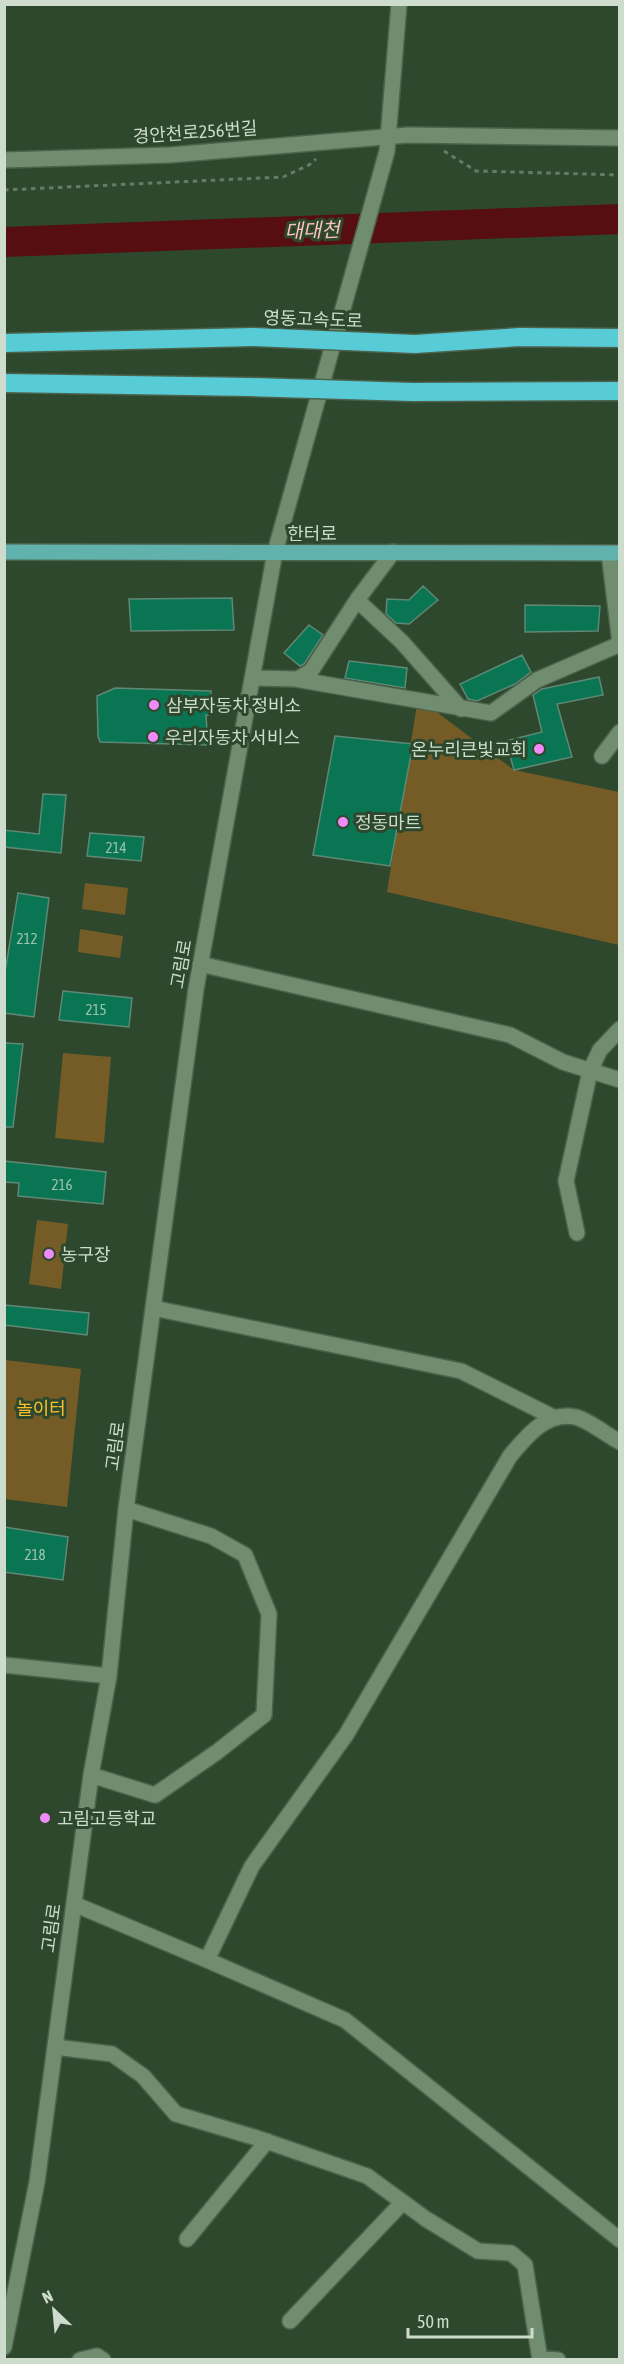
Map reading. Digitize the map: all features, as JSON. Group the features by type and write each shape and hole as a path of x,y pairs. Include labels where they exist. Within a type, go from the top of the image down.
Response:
{"highway":[{"name":"영동고속도로","path":"4,343 253,337 415,344 520,337 620,338"},
{"path":"4,383 413,392 620,391"}],"main road":[{"name":"한터로","path":"4,552 614,553"}],"street":[{"path":"388,137 399,4"},
{"name":"경안천로256번길","path":"4,160 171,155 408,135 620,138"},
{"name":"고림로","path":"4,2347 37,2182 91,1775 109,1676 126,1509 200,963 275,552 353,275 388,137"},
{"path":"295,679 311,671 357,600 393,552"},
{"path":"252,678 295,679 491,713 537,680 620,644 614,553"},
{"path":"357,600 402,642 461,709"},
{"path":"602,756 620,732"},
{"path":"200,963 510,1035 563,1062 620,1080"},
{"path":"577,1233 566,1181 590,1071 600,1050 620,1029"},
{"path":"153,1308 461,1371 553,1417 575,1417 620,1442"},
{"path":"207,1960 252,1866 346,1735 510,1456 531,1432 553,1417"},
{"path":"91,1775 154,1795 217,1752 264,1715 269,1614 244,1555 211,1536 126,1509"},
{"path":"4,1665 109,1676"},
{"path":"74,1904 345,2020 620,2240"},
{"path":"55,2047 112,2054 143,2076 176,2114 367,2176 478,2251 511,2253 525,2265 540,2359 558,2360"},
{"path":"187,2239 267,2142"},
{"path":"290,2320 403,2202"},
{"path":"80,2360 97,2356 104,2360"}],"path":[{"path":"442,150 476,171 620,175"},
{"path":"4,190 283,177 309,165 319,156"}],"green space":[{"path":"418,698 514,770 619,792 619,945 387,892"},
{"path":"85,883 128,888 125,915 82,909"},
{"path":"80,929 123,936 120,958 78,952"},
{"path":"63,1053 111,1057 104,1143 55,1138"},
{"name":"농구장","path":"37,1220 68,1224 61,1289 29,1284"},
{"name":"놀이터","path":"5,1360 81,1369 67,1507 5,1499"}],"building":[{"path":"423,586 438,600 409,624 396,623 386,614 387,599 409,600"},
{"path":"232,598 234,630 131,631 129,599"},
{"path":"525,605 600,606 598,631 525,632"},
{"path":"309,625 323,635 304,664 300,666 284,653"},
{"path":"522,655 531,672 515,684 477,701 468,699 460,684"},
{"path":"349,661 407,668 405,688 345,678"},
{"path":"599,677 603,695 557,704 572,757 514,770 506,741 542,732 533,695 542,689"},
{"path":"115,688 211,691 210,715 206,715 208,745 100,742 97,696"},
{"path":"335,736 413,744 390,866 313,855"},
{"path":"43,794 66,795 61,853 4,847 4,830 39,834"},
{"path":"90,833 144,837 141,861 87,856"},
{"path":"18,893 49,898 34,1017 4,1013 4,978"},
{"path":"63,991 132,998 129,1027 59,1020"},
{"path":"4,1043 23,1044 13,1127 4,1127"},
{"path":"4,1161 106,1172 103,1204 18,1196 19,1183 4,1182"},
{"path":"4,1305 89,1313 87,1335 4,1325"},
{"path":"4,1527 68,1537 63,1580 4,1572"}],"waterway":[{"name":"대대천","path":"4,242 620,219"}],"place":[{"name":"삼부자동차 정비소","path":"154,705"},
{"name":"우리자동차 서비스","path":"153,737"},
{"name":"온누리큰빛교회","path":"539,749"},
{"name":"정동마트","path":"343,822"},
{"name":"농구장","path":"49,1254"},
{"name":"고림고등학교","path":"45,1818"}]}
